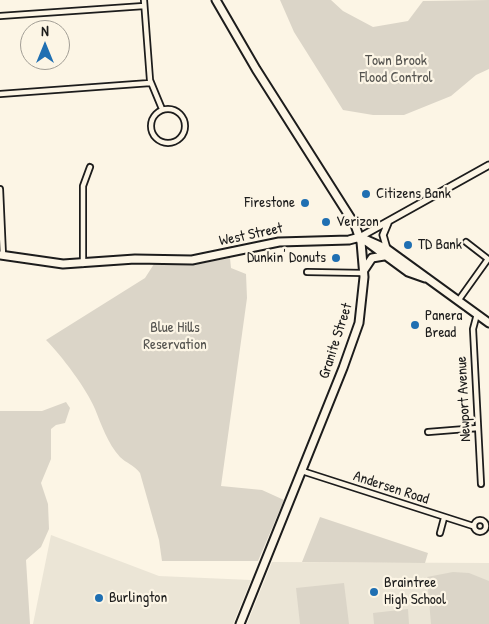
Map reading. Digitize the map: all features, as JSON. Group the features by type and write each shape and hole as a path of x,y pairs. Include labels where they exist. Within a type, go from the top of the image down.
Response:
{"main road":[{"name":"Granite Street","path":"216,0 256,69 347,211 360,237 364,272 363,302 357,329 240,624"},
{"path":"360,237 386,253 412,274 425,278 489,323"},
{"name":"West Street","path":"2,256 47,263 83,264 135,259 192,260 285,241 349,240 360,237"},
{"path":"364,272 372,258 386,253"}],"street":[{"path":"144,0 150,83 162,110"},
{"path":"0,16 144,6"},
{"path":"0,94 150,83"},
{"path":"162,110 176,110 184,118 184,132 176,141 164,142 153,134 152,120 162,110"},
{"name":"West Street","path":"360,237 390,222 489,165"},
{"path":"83,264 82,186 90,167"},
{"path":"0,189 2,256"},
{"path":"386,253 383,236 390,222"},
{"path":"458,301 488,259 466,242"},
{"path":"307,272 364,272"},
{"name":"Newport Avenue","path":"477,314 473,329 481,484"},
{"path":"428,432 478,428"},
{"name":"Andersen Road","path":"302,471 472,526"},
{"path":"440,533 444,518"}],"shaded area":[{"path":"51,535 159,576 251,580 233,624 33,624"},
{"name":"Braintree High School","path":"272,562 489,563 489,624 247,624"}],"green space":[{"name":"Town Brook Flood Control","path":"280,0 331,0 343,11 373,27 408,21 423,1 489,0 489,69 476,75 451,96 404,115 373,115 343,110 294,32"},
{"name":"Blue Hills Reservation","path":"230,258 231,268 246,274 247,298 221,486 262,490 284,500 258,561 162,561 159,540 140,473 116,452 105,434 95,409 80,382 46,340 145,278 154,264 193,265"},
{"path":"66,402 70,408 65,423 56,425 51,429 51,459 41,483 48,504 49,529 41,547 26,560 30,624 0,624 0,411 42,411"},
{"path":"320,517 428,553 425,563 302,562"},
{"path":"453,572 469,573 489,581 489,624 431,624 427,577"},
{"path":"344,583 349,624 300,624 296,588"},
{"path":"408,609 409,624 374,624 373,613"}],"place":[{"name":"Citizens Bank","path":"366,194"},
{"name":"Firestone","path":"305,203"},
{"name":"Verizon","path":"326,222"},
{"name":"TD Bank","path":"408,245"},
{"name":"Dunkin' Donuts","path":"336,258"},
{"name":"Panera Bread","path":"415,325"},
{"name":"Braintree High School","path":"374,592"},
{"name":"Burlington","path":"99,598"}]}
